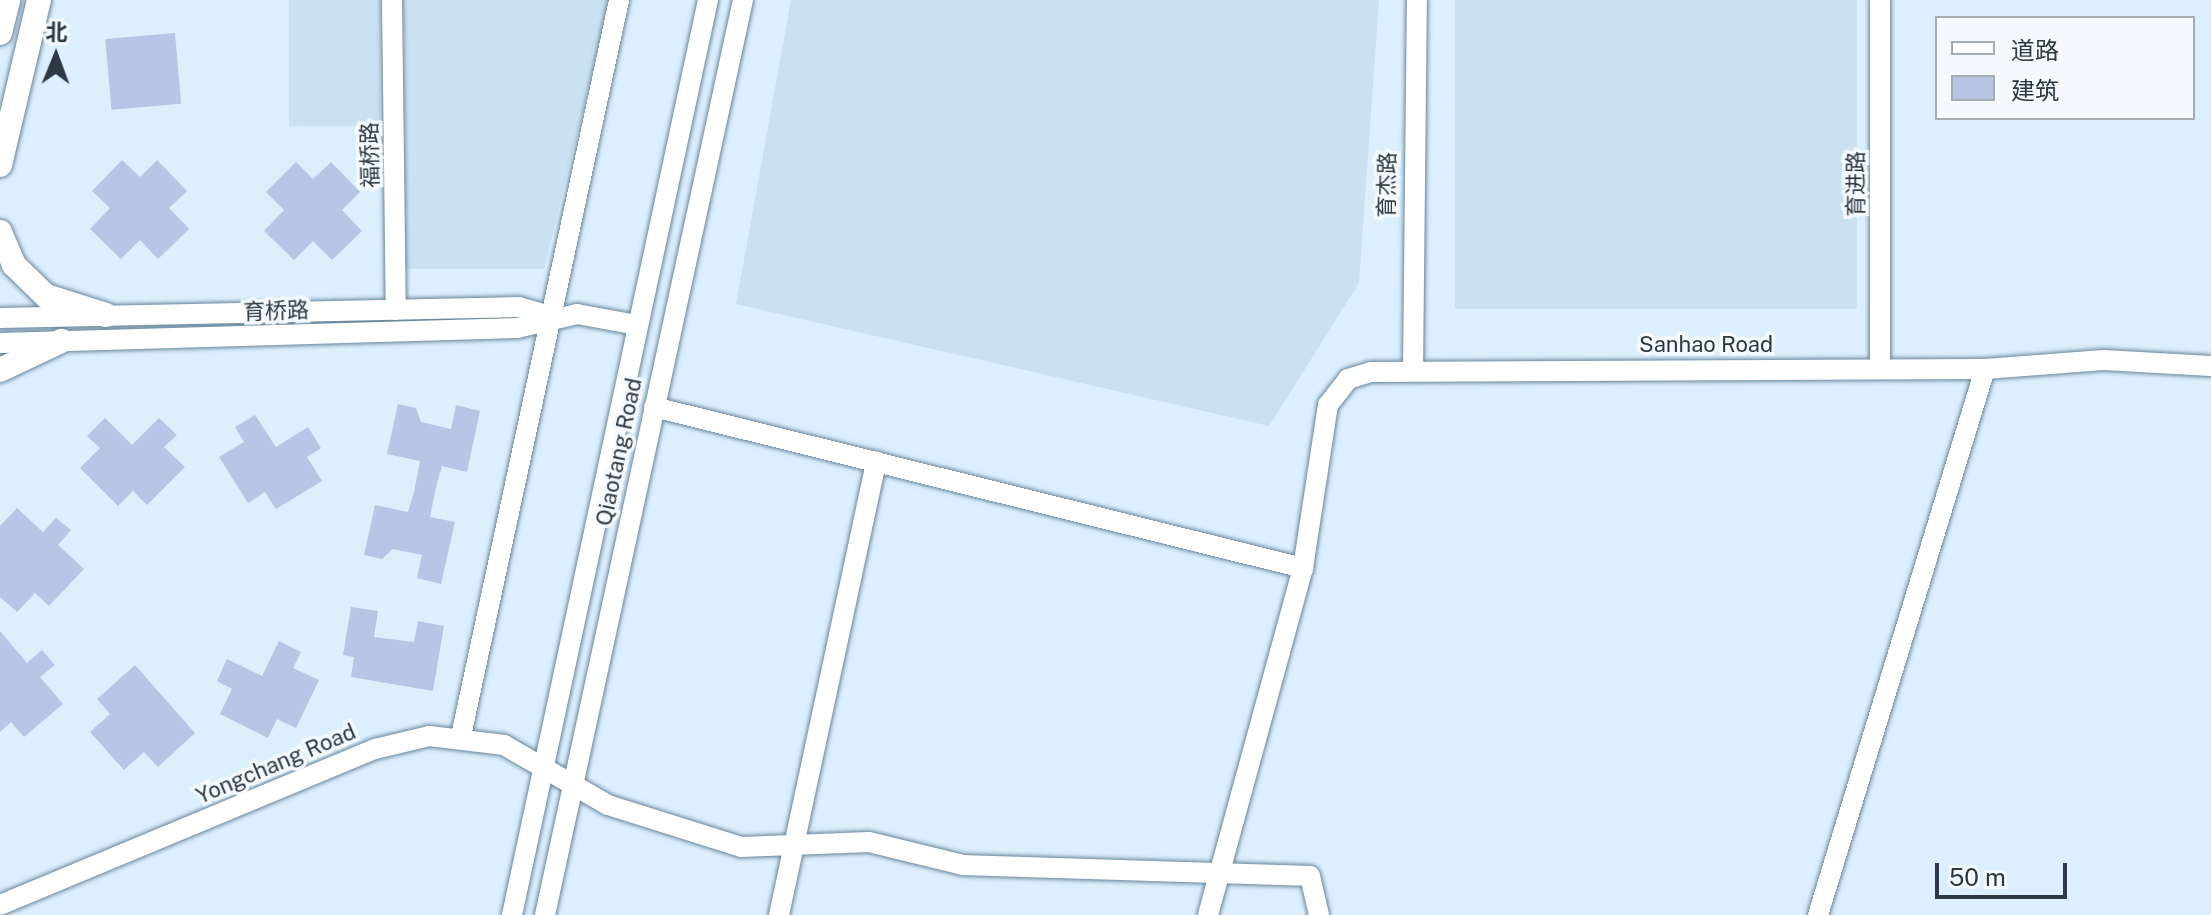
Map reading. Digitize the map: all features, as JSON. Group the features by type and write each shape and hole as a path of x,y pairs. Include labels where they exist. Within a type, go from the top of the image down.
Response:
{"main road":[{"path":"0,33 8,0"},
{"path":"0,165 39,0"},
{"path":"0,232 14,265 46,296 106,315"},
{"path":"0,370 61,341"}],"street":[{"name":"福桥路","path":"392,0 396,310"},
{"path":"461,736 619,0"},
{"name":"Qiaotang Road","path":"512,915 708,0"},
{"name":"Qiaotang Road","path":"545,915 743,0"},
{"name":"育杰路","path":"1413,371 1417,0"},
{"name":"育进路","path":"1880,0 1880,369"},
{"name":"育桥路","path":"0,318 519,307 551,316 637,325"},
{"name":"育桥路","path":"0,343 517,328 551,316"},
{"name":"Sanhao Road","path":"1303,568 1328,405 1348,379 1413,371 1985,369 2066,367 2104,360 2156,366 2211,366"},
{"path":"1818,915 1985,369"},
{"path":"654,407 1303,568 1208,915"},
{"path":"779,915 795,850 807,758 876,461"},
{"name":"Yongchang Road","path":"0,905 375,749 461,736 504,745 572,788 741,847 795,850 869,842 963,865 1310,876 1319,915"}],"shaded area":[{"path":"289,0 380,0 380,126 289,126"},
{"path":"404,0 610,0 544,269 406,269"},
{"path":"791,0 1379,0 1359,283 1269,426 736,304"},
{"path":"1455,0 1857,0 1857,309 1455,309"}],"building":[{"path":"175,33 181,104 111,110 105,39"},
{"path":"122,160 140,177 157,160 187,191 169,208 189,229 158,259 140,240 121,259 90,229 110,208 92,191"},
{"path":"296,162 313,179 331,162 360,192 342,210 362,231 332,260 313,241 294,260 264,231 284,210 266,192"},
{"path":"398,404 416,408 421,422 451,429 456,405 480,411 467,472 442,466 436,487 430,517 455,522 441,584 417,578 422,555 393,549 382,559 364,555 375,505 408,512 414,492 420,461 387,454"},
{"path":"255,415 276,447 308,427 321,448 307,457 322,481 276,509 265,492 248,503 219,457 244,442 235,427"},
{"path":"105,418 132,445 159,418 177,435 164,447 185,467 147,505 133,491 118,506 80,468 100,448 87,436"},
{"path":"17,508 43,532 56,518 71,530 58,545 84,569 49,606 35,593 17,612 0,597 0,526"},
{"path":"351,607 378,611 374,637 414,642 418,621 444,626 433,691 351,677 354,657 343,655"},
{"path":"0,631 27,663 42,650 55,665 40,677 63,704 24,737 11,722 0,732"},
{"path":"279,641 301,652 293,668 319,680 296,728 277,719 268,738 220,714 232,689 217,681 227,659 262,676"},
{"path":"135,665 195,733 158,767 144,752 124,770 90,732 110,714 97,699"}]}
